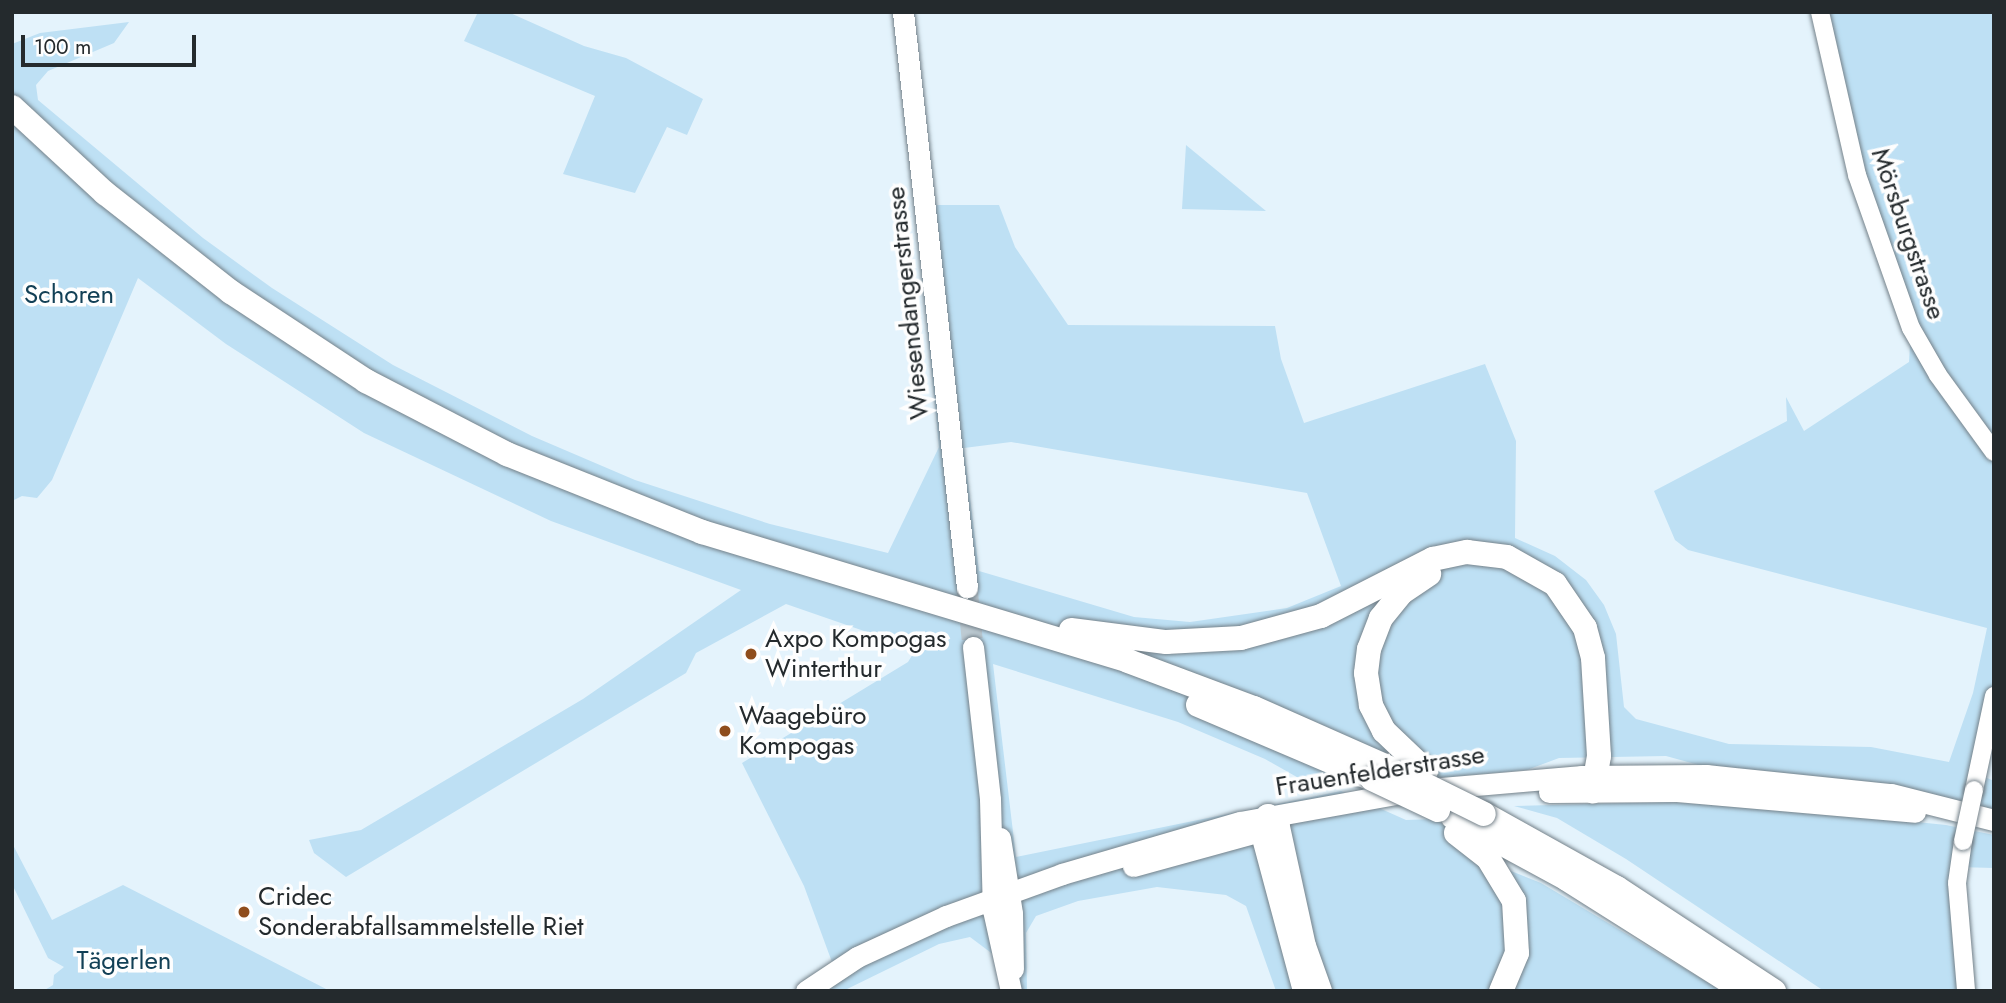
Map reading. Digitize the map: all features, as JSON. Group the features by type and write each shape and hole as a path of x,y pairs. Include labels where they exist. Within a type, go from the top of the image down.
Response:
{"highway":[{"path":"12,107 106,194 222,286 338,363 450,426 564,480 702,532 983,615 1210,691 1415,772 1493,814 1774,991"},
{"path":"12,130 135,240 244,322 372,402 505,472 698,548 1128,679 1372,779 1567,879 1744,991"},
{"path":"983,615 1151,641 1227,640 1313,619 1433,559 1467,552 1507,557 1555,584 1585,628 1593,658 1591,781"},
{"path":"1415,772 1391,741 1373,711 1366,673 1371,641 1390,605 1412,584 1439,570 1480,565 1504,569 1532,582 1569,621 1581,669 1591,781"},
{"path":"1444,818 1488,858 1511,893 1518,944 1501,991"},
{"path":"1269,825 1305,991"},
{"path":"1269,825 1306,954 1320,991"}],"main road":[{"name":"Wiesendangerstrasse","path":"904,12 967,587"},
{"path":"973,647 1010,986"},
{"name":"Frauenfelderstrasse","path":"806,991 836,973 862,969 1002,901 1185,835 1269,825 1418,790 1591,781 1959,812 1994,820"}],"street":[{"name":"Mörsburgstrasse","path":"1820,12 1857,175 1911,328 1994,452"},
{"path":"1966,991 1957,883 1963,841 1994,696"}],"green space":[{"path":"478,12 508,12 584,46 626,58 703,99 687,135 667,127 635,193 563,174 595,96 464,41"},
{"name":"Schoren","path":"1820,12 1994,12 1994,696 1978,774 1994,781 1994,809 1879,785 1706,767 1666,756 1559,758 1527,770 1438,778 1390,749 1341,786 1311,785 1265,759 1178,722 993,664 1016,857 1341,791 1406,820 1435,819 1468,841 1504,879 1511,871 1541,883 1722,991 1276,991 1246,906 1226,895 1157,887 1078,901 1036,916 1026,933 1027,991 1008,991 1002,961 970,937 939,944 843,991 806,991 836,973 804,886 742,763 908,662 916,649 786,604 696,653 686,673 346,877 314,853 309,840 361,830 583,699 741,590 551,521 364,433 226,344 138,278 52,480 37,498 22,496 12,501 12,44 40,33 129,22 114,43 48,71 36,85 38,100 203,238 272,288 393,365 532,436 635,480 770,524 888,553 939,447 918,233 926,205 999,205 1015,247 1068,325 1275,326 1281,359 1304,423 1485,364 1516,441 1515,538 1555,556 1586,580 1604,605 1616,634 1624,707 1636,719 1729,744 1871,747 1949,762 1973,693 1987,628 1688,550 1675,540 1654,491 1787,421 1786,397 1804,431 1909,362 1911,328 1880,242","holes":["1011,442 1307,493 1341,586 1287,608 1190,622 1134,617 979,571 964,448"]},
{"path":"1186,145 1266,211 1182,209"},
{"path":"1666,802 1800,810 1946,825 1994,835 1994,868 1958,867 1966,991 1824,991 1626,859 1557,818 1514,806"},
{"name":"Tägerlen","path":"12,843 52,920 123,885 330,991 43,991 53,985 54,975 64,967 48,958 12,884"}],"tunnel":[{"path":"967,587 973,647"}],"place":[{"name":"Axpo Kompogas Winterthur","path":"751,654"},
{"name":"Waagebüro Kompogas","path":"725,731"},
{"name":"Cridec Sonderabfallsammelstelle Riet","path":"244,912"}]}
